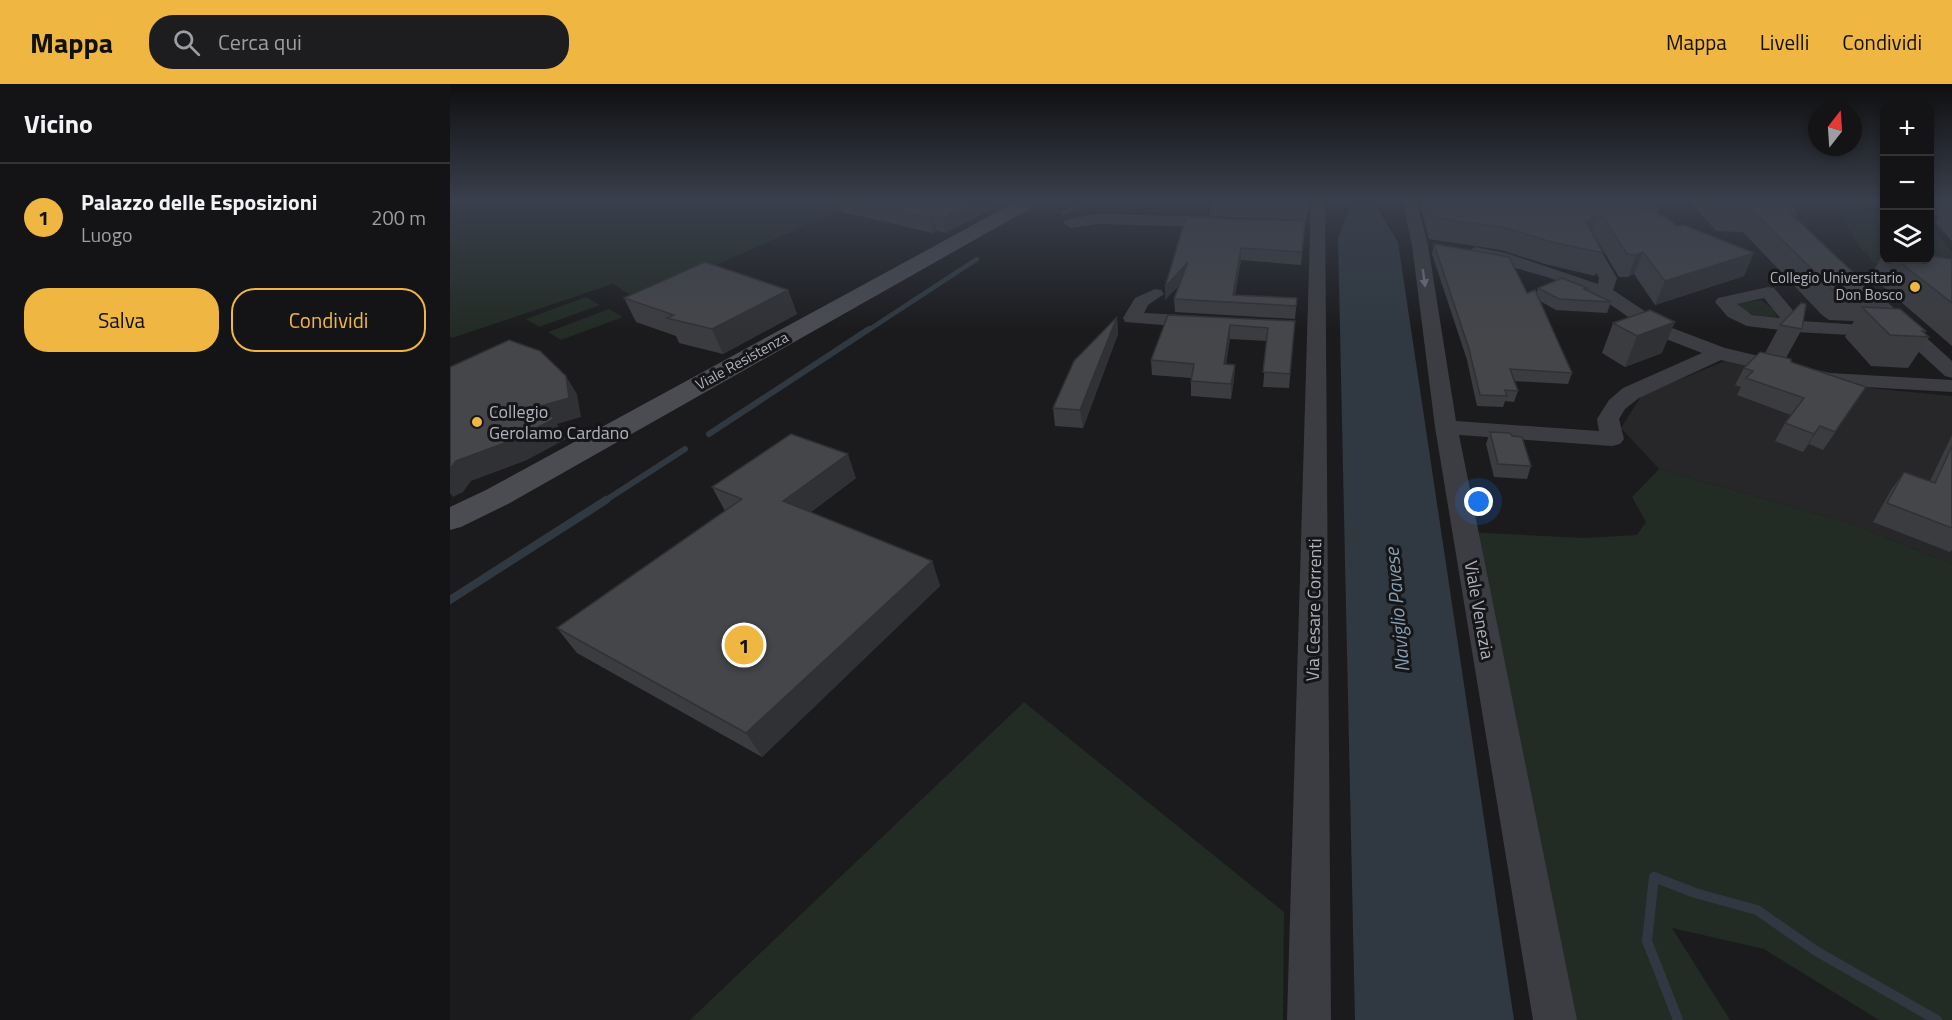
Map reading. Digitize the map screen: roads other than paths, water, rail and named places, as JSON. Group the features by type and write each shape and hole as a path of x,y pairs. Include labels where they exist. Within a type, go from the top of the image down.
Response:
{"main road":[{"name":"Viale Resistenza","path":"450,520 556,465 954,244"}],"street":[{"name":"Via Cesare Correnti","path":"1309,1020 1305,327 1312,244"},
{"name":"Viale Venezia","path":"1435,244 1446,427 1555,1020"},
{"path":"1589,244 1608,278 1604,292"},
{"path":"1437,247 1500,257 1604,292 1660,330 1719,353 1830,379 1952,386"},
{"path":"1837,266 1952,372"},
{"path":"1155,294 1141,302 1132,318 1224,323"},
{"path":"1796,326 1908,332"},
{"path":"1446,427 1612,439 1608,419 1617,405 1631,393 1719,353"}],"water":[{"name":"Naviglio Pavese","path":"1338,244 1398,244 1514,1020 1355,1020"}],"waterway":[{"path":"867,331 977,259"},
{"path":"709,434 869,329"},
{"path":"603,502 685,449"},
{"path":"450,600 606,500"},
{"path":"1678,1020 1647,941 1654,877 1695,893 1757,910 1816,951 1937,1020"}],"place":[{"name":"Collegio Universitario Don Bosco","path":"1915,287"},
{"name":"Collegio Gerolamo Cardano","path":"477,422"},
{"name":"Palazzo delle Esposizioni","path":"744,645"}]}
